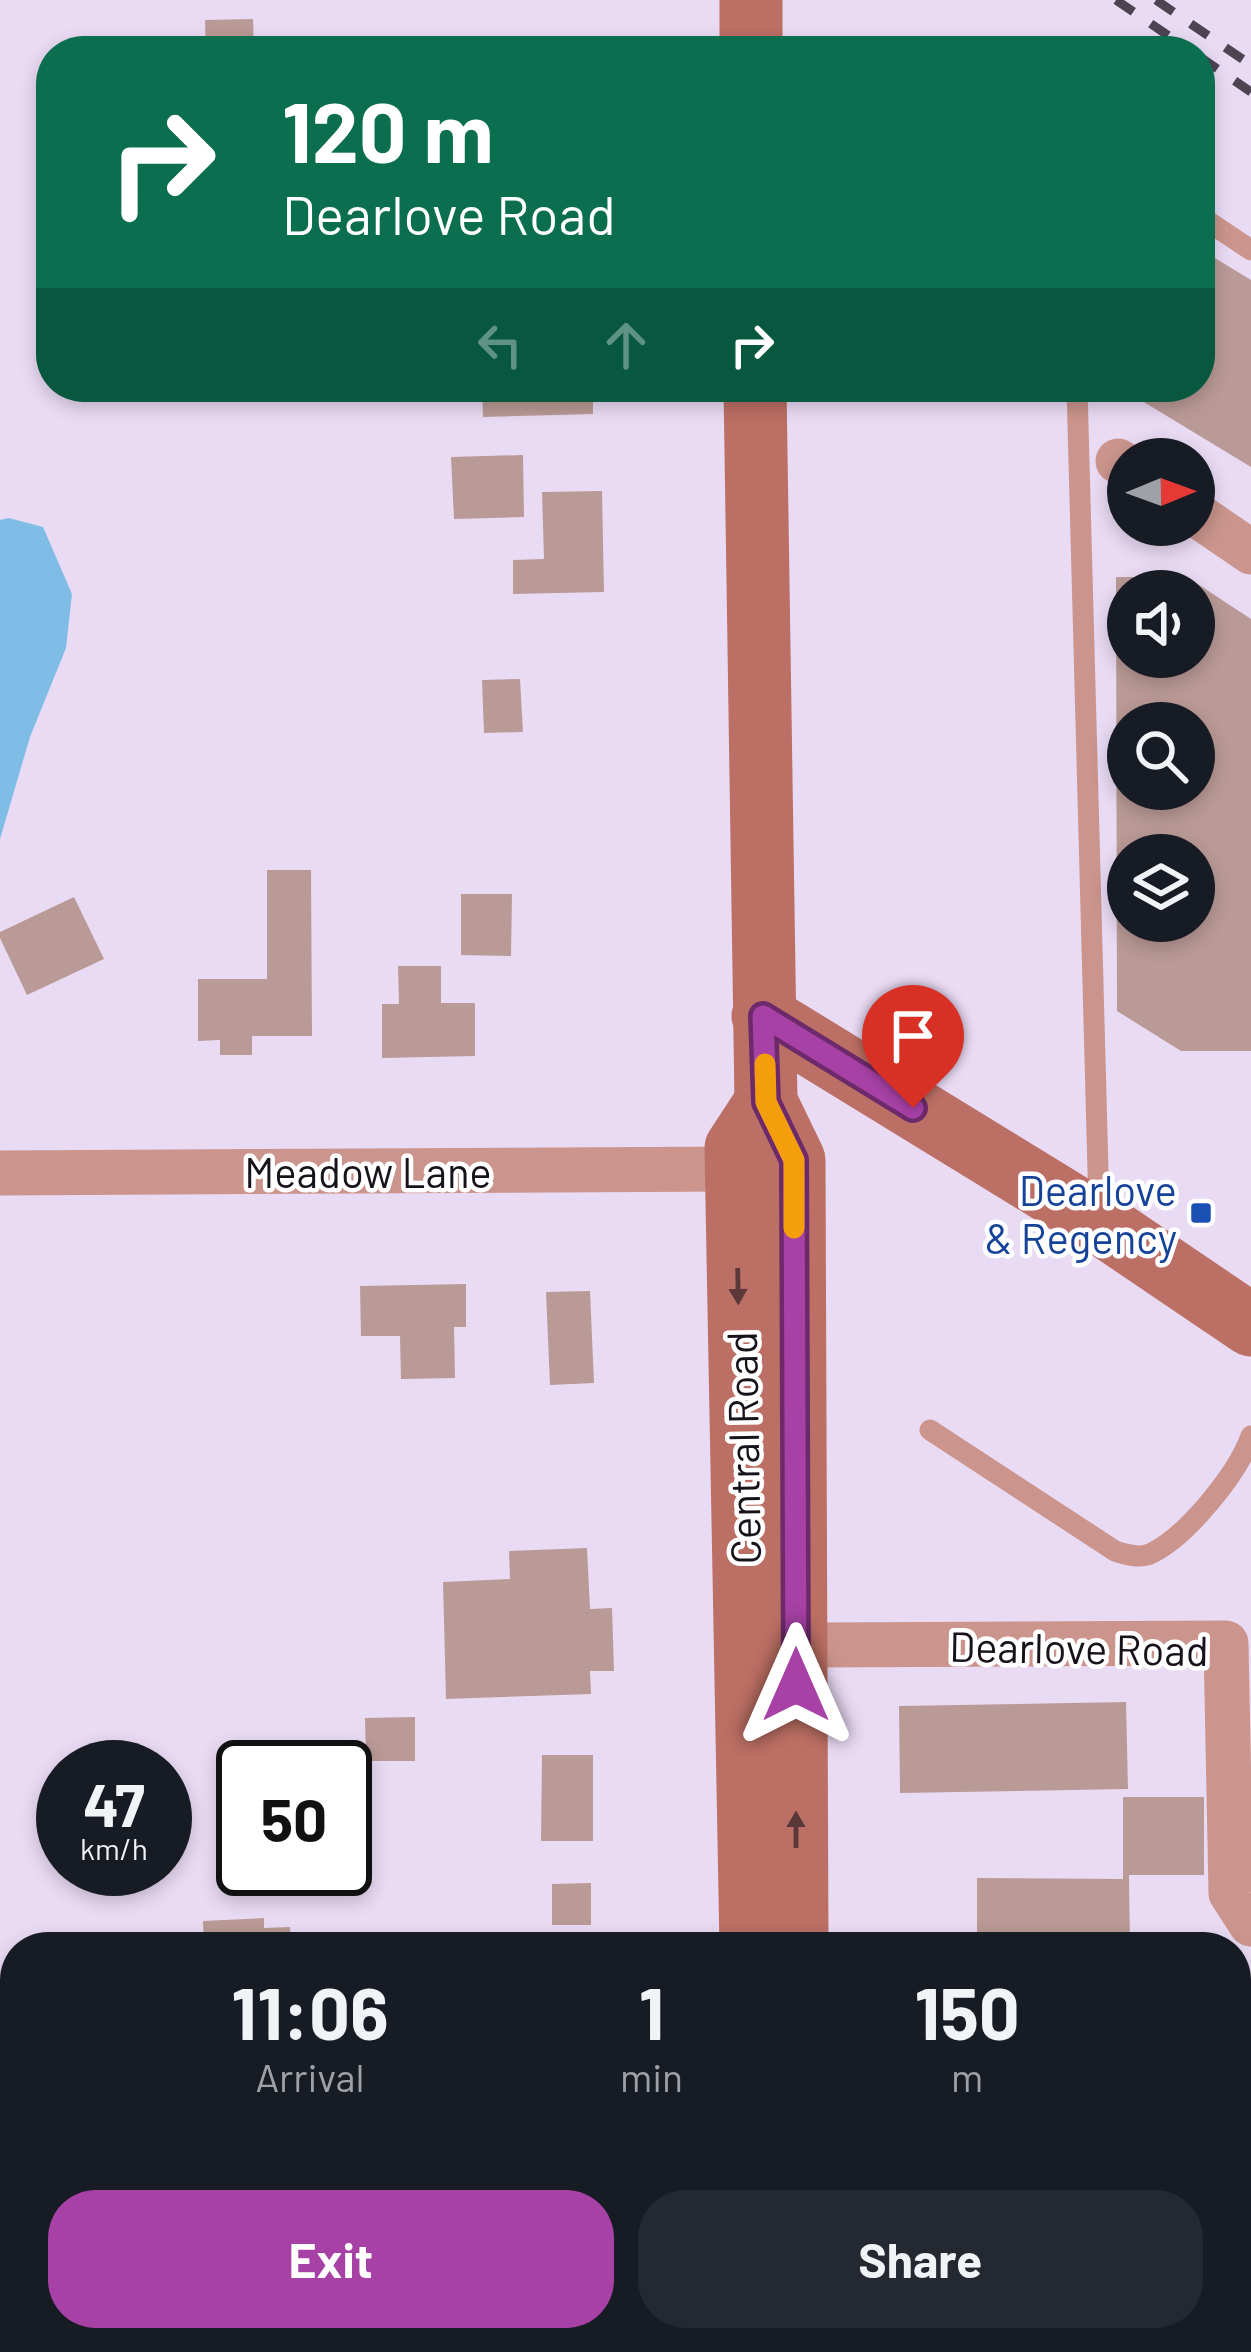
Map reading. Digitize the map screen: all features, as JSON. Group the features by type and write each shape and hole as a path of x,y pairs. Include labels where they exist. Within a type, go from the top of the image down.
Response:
{"main road":[{"path":"751,0 752,36"},
{"name":"Central Road","path":"755,402 766,1102 794,1160 797,1932"},
{"path":"763,1016 1100,1222 1251,1325"},
{"name":"Central Road","path":"751,1932 736,1148 766,1102"}],"street":[{"path":"1215,527 1251,552"},
{"name":"Meadow Lane","path":"0,1174 736,1169"},
{"name":"Dearlove Road","path":"796,1642 1226,1643 1231,1893 1251,1924"}],"lane":[{"path":"1215,226 1251,250"},
{"path":"1077,402 1100,1222"},
{"path":"930,1430 1115,1551 1140,1556 1151,1555 1203,1513 1251,1436"}],"water":[{"path":"0,520 43,527 72,594 66,648 30,737 0,839"}],"building":[{"path":"253,19 254,36 206,36 205,20"},
{"path":"1215,258 1251,280 1251,467 1215,445 1215,438 1203,438 1144,402 1215,402"},
{"path":"482,402 593,402 593,414 483,417"},
{"path":"523,455 524,517 454,519 451,457"},
{"path":"602,491 604,592 513,594 513,560 544,559 542,492"},
{"path":"1215,595 1251,619 1251,1051 1181,1051 1117,1011 1117,942 1215,942 1215,834 1117,834 1117,810 1215,810 1215,702 1116,702 1116,678 1215,678"},
{"path":"520,679 523,732 484,733 482,680"},
{"path":"267,870 311,870 312,1036 252,1036 252,1055 220,1055 220,1040 198,1041 198,979 267,979"},
{"path":"461,894 512,894 511,956 461,955"},
{"path":"74,897 104,959 27,995 0,932"},
{"path":"398,966 441,966 441,1003 475,1003 475,1056 382,1058 382,1004 399,1004"},
{"path":"466,1284 466,1327 454,1327 455,1378 401,1379 400,1336 361,1336 360,1286"},
{"path":"590,1291 594,1383 550,1385 546,1292"},
{"path":"587,1548 590,1609 612,1608 614,1671 590,1671 591,1694 446,1699 443,1582 510,1579 509,1551"},
{"path":"1126,1702 1128,1789 900,1793 899,1706"},
{"path":"415,1717 415,1761 372,1761 365,1718"},
{"path":"542,1755 593,1755 593,1841 541,1841"},
{"path":"1123,1797 1204,1797 1204,1875 1129,1875 1130,1932 977,1932 977,1878 1123,1879"},
{"path":"591,1883 591,1925 552,1925 552,1884"},
{"path":"264,1918 264,1928 290,1927 290,1932 203,1932 203,1921"}],"railway":[{"path":"1116,0 1169,36"},
{"path":"1156,0 1209,36"},
{"path":"1215,40 1251,65"},
{"path":"1215,67 1251,92"}],"slow traffic":[{"path":"765,1064 766,1102 794,1160 794,1228"}],"place":[{"name":"Dearlove & Regency","path":"1201,1213"}],"route":[{"path":"796,1685 794,1160 766,1102 763,1016 913,1108"}]}
